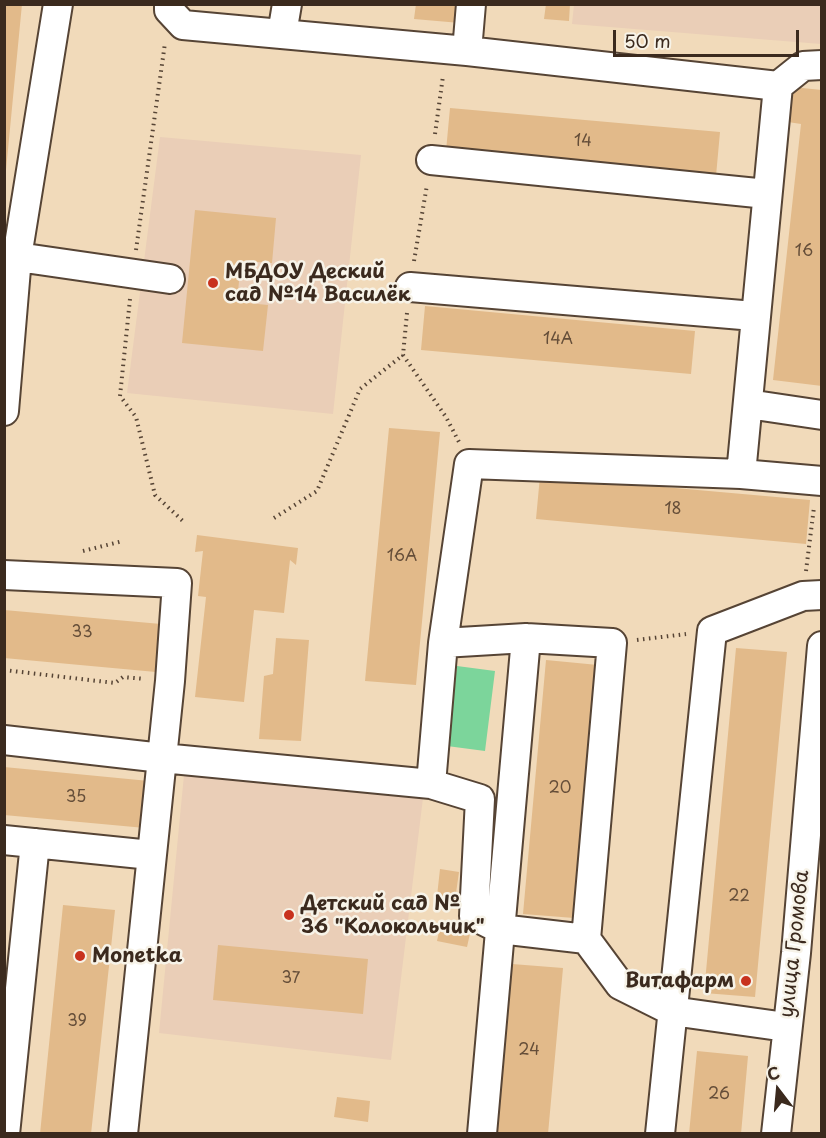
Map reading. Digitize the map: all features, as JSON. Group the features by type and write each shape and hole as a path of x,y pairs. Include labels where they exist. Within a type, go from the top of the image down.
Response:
{"street":[{"path":"4,411 11,256 58,4"},
{"path":"169,4 169,10 183,25 467,51 778,86 803,66 822,65"},
{"path":"282,34 287,4"},
{"path":"467,51 471,4"},
{"path":"741,474 754,316 778,86"},
{"path":"431,160 767,194"},
{"path":"11,256 170,279"},
{"path":"410,287 754,316"},
{"path":"748,404 822,415"},
{"path":"431,784 443,643 469,464 741,474 822,482"},
{"path":"4,574 177,583 170,681 123,1134"},
{"path":"660,1134 712,631 803,596 822,595"},
{"path":"443,643 526,638 612,643 586,939 620,985 672,1011 786,1027"},
{"path":"482,1134 526,638"},
{"name":"улица Громова","path":"776,1134 786,1027 809,955 822,646"},
{"path":"4,740 431,784 480,799 474,915 500,929 586,939"},
{"path":"4,840 151,855"},
{"path":"5,1134 9,1075 35,843"}],"path":[{"path":"274,518 317,491 360,389 403,355"},
{"path":"612,643 712,631"},
{"path":"4,670 115,683 123,677 170,681"}],"shaded area":[{"path":"574,5 821,5 821,44 572,24"},
{"path":"160,137 361,155 333,414 127,393"},
{"name":"Детский сад № 36 \"Колокольчик\"","path":"184,775 423,798 391,1060 159,1033"}],"green space":[{"path":"457,666 495,671 485,751 447,746"}],"building":[{"path":"4,4 22,4 6,170 4,170"},
{"path":"416,4 461,4 460,23 414,19"},
{"path":"546,4 570,4 569,21 544,19"},
{"path":"792,87 822,90 822,386 773,380 801,124 788,122"},
{"path":"450,108 720,132 716,176 446,151"},
{"name":"МБДОУ Деский сад №14 Василёк","path":"195,210 276,218 272,263 241,261 237,302 268,305 263,351 182,343"},
{"path":"425,306 695,331 691,374 421,350"},
{"path":"389,428 440,432 416,685 365,681"},
{"path":"540,476 810,500 806,544 536,519"},
{"path":"197,535 298,548 296,565 290,560 284,613 254,610 244,702 195,697 206,597 198,596 203,551 195,552"},
{"path":"4,610 161,624 156,672 4,658"},
{"path":"276,638 309,640 301,741 259,739 264,676 273,674"},
{"path":"736,648 787,652 755,997 704,993"},
{"path":"546,660 598,665 574,918 523,914"},
{"path":"4,767 149,781 145,828 4,815"},
{"path":"440,869 459,872 454,907 436,905"},
{"path":"63,905 115,910 91,1134 40,1134"},
{"path":"441,922 471,929 467,947 437,941"},
{"path":"218,945 368,959 363,1014 213,1000"},
{"path":"512,964 563,968 548,1134 496,1134"},
{"path":"697,1051 748,1056 741,1134 689,1134"},
{"path":"337,1097 370,1101 368,1122 334,1117"}],"place":[{"name":"МБДОУ Деский сад №14 Василёк","path":"213,283"},
{"name":"Детский сад № 36 \"Колокольчик\"","path":"289,915"},
{"name":"Monetka","path":"80,956"},
{"name":"Витафарм","path":"746,981"}]}
